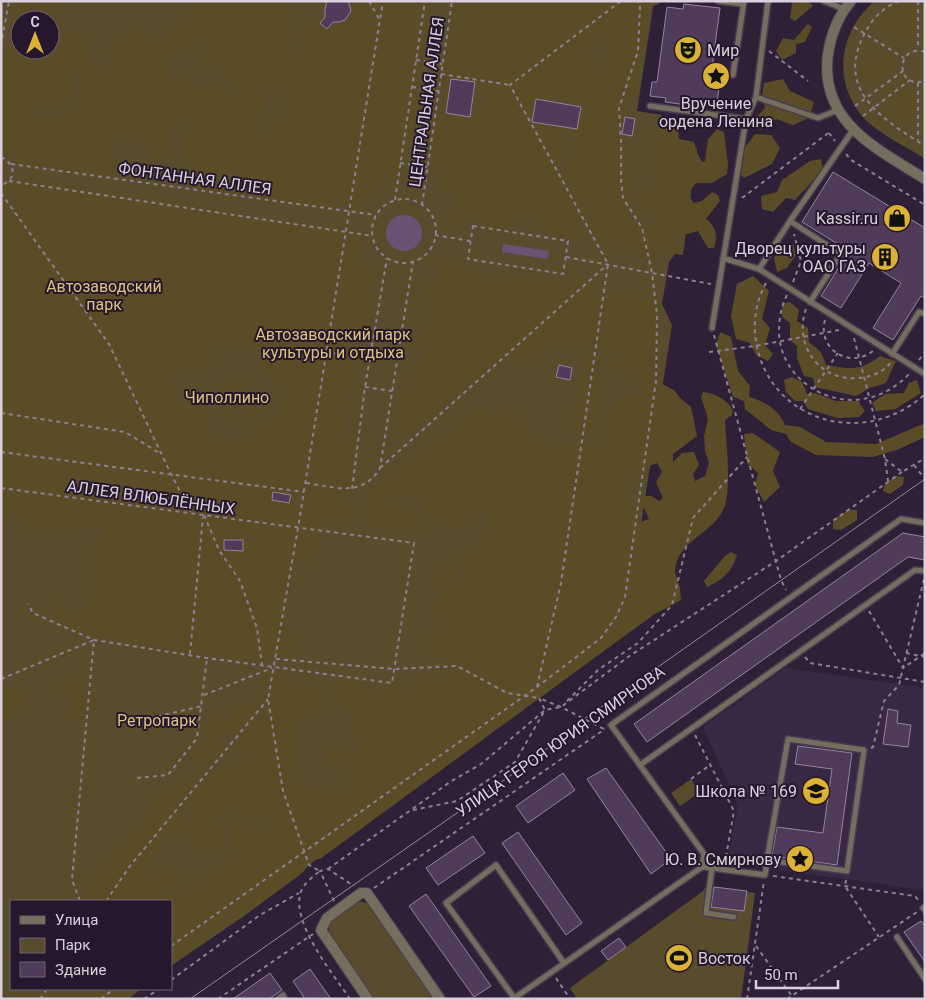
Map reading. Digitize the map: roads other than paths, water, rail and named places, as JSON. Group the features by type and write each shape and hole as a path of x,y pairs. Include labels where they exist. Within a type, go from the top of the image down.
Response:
{"street":[{"path":"848,5 833,32 826,65 830,95 852,130 868,143 925,179"},
{"path":"368,999 322,930 327,918 364,893 440,999"}],"lane":[{"path":"718,1 744,3 733,75"},
{"path":"712,328 746,119 756,97 768,1"},
{"path":"824,1 848,5"},
{"path":"756,97 818,118 838,110"},
{"path":"650,106 746,119"},
{"path":"758,269 852,130"},
{"path":"790,221 840,254 810,302"},
{"path":"723,258 758,269 925,374"},
{"path":"893,355 920,312 925,314"},
{"name":"УЛИЦА ГЕРОЯ ЮРИЯ СМИРНОВА","path":"640,765 611,725 901,519 925,523"},
{"path":"702,867 704,854 640,765 915,570 925,571"},
{"path":"564,963 496,865 446,903 514,998 702,867 764,875 788,739 864,750 847,871 767,860"},
{"path":"712,868 706,913 734,917"},
{"path":"897,937 925,979"},
{"path":"278,999 283,995 285,999"}],"tram line":[{"path":"190,999 530,762 584,719 925,479"}],"place":[{"name":"Мир","path":"688,50"},
{"name":"Вручение ордена Ленина","path":"716,76"},
{"name":"Kassir.ru","path":"897,218"},
{"name":"Дворец культуры ОАО ГАЗ","path":"885,257"},
{"name":"Школа № 169","path":"816,791"},
{"name":"Ю. В. Смирнову","path":"800,859"},
{"name":"Восток","path":"679,958"}],"park label":[{"name":"Автозаводский парк","path":"104,295"},
{"name":"Автозаводский парк культуры и отдыха","path":"333,343"},
{"name":"Чиполлино","path":"227,397"},
{"name":"Ретропарк","path":"157,720"}]}
